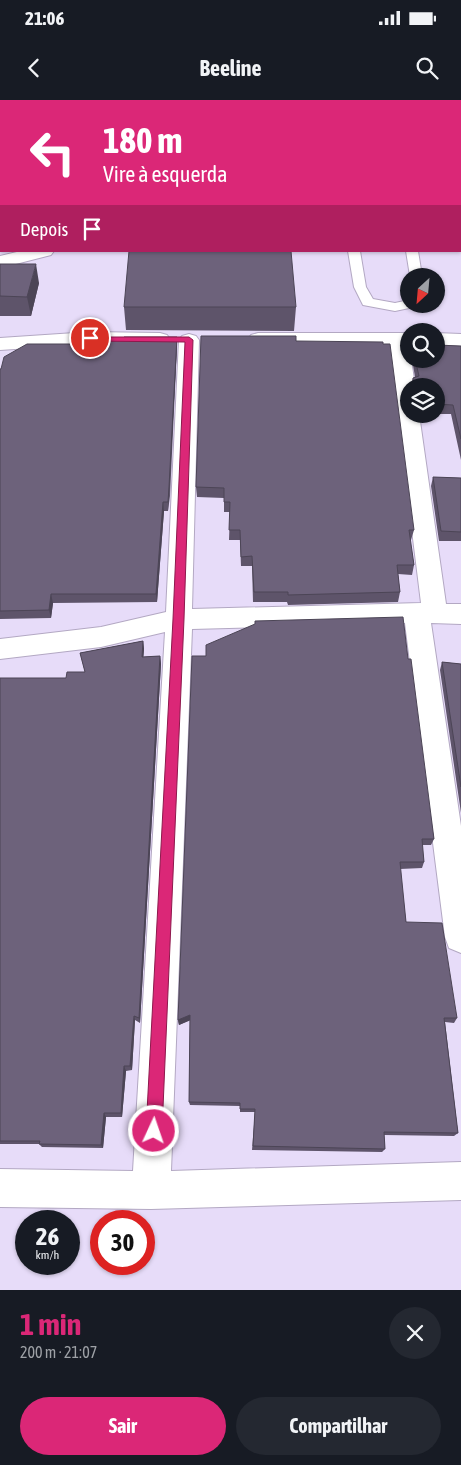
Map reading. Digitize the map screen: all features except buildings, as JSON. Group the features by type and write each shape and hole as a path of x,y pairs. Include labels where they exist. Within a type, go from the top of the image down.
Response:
{"street":[{"path":"0,262 41,252"},
{"path":"0,344 90,338 199,340 179,619 151,1190"},
{"path":"239,340 400,339"},
{"path":"445,339 461,340"},
{"path":"405,368 426,613 461,937"},
{"path":"0,649 101,637 179,619 426,613 461,614"},
{"path":"0,1188 151,1190 461,1181"}],"lane":[{"path":"354,252 360,287 368,302 388,307 400,307"},
{"path":"412,252 415,268"}],"route":[{"path":"90,338 189,340 179,619 154,1131"}]}
